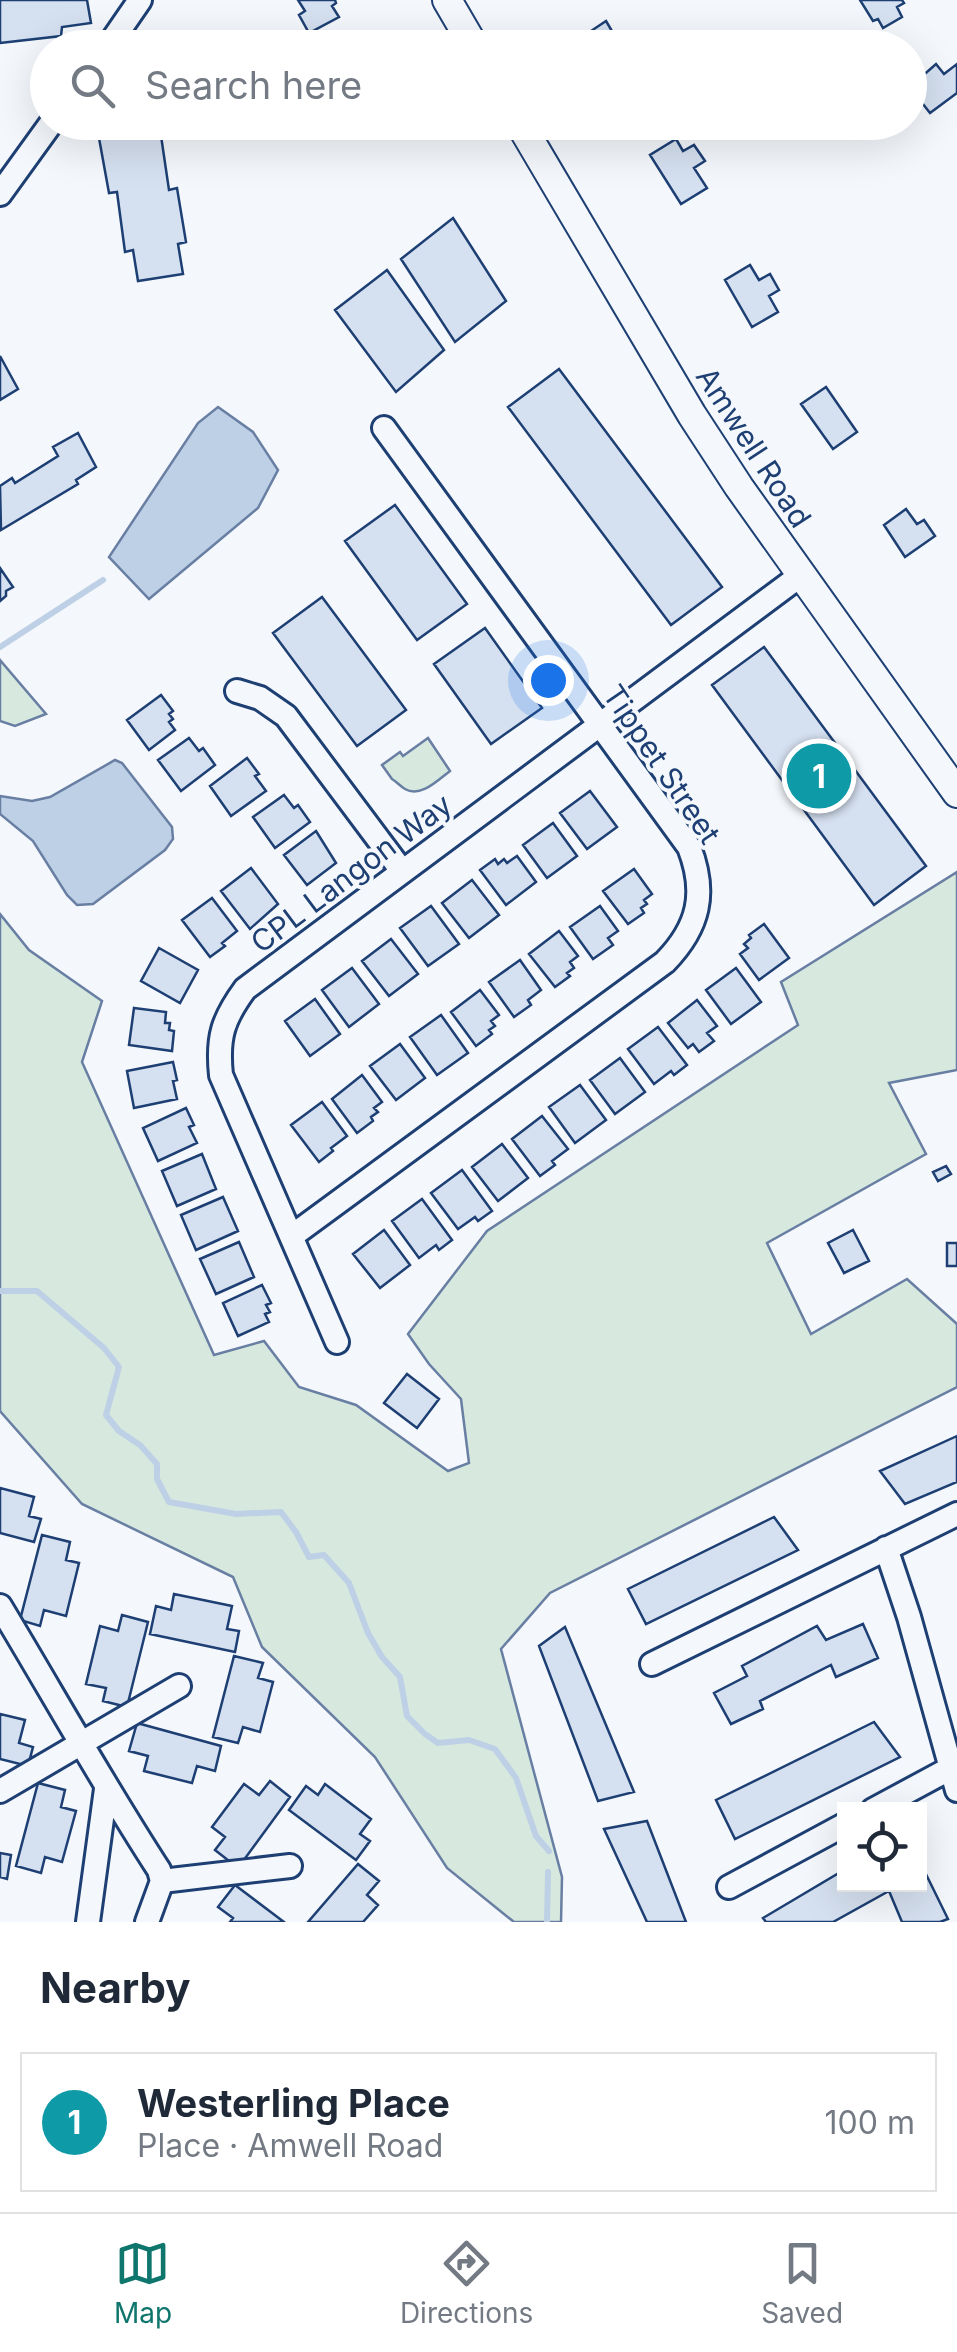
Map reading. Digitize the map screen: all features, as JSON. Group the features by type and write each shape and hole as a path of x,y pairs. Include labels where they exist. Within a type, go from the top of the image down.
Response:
{"main road":[{"path":"448,0 465,30"},
{"name":"Amwell Road","path":"530,140 738,487 957,792"}],"street":[{"path":"119,30 140,0"},
{"path":"0,194 39,140"},
{"name":"Tippet Street","path":"292,1236 665,962 680,947 698,907 696,866 689,847 384,428"},
{"name":"CPL Langon Way","path":"337,1342 220,1076 218,1051 227,1013 245,989 801,575"},
{"path":"237,691 260,698 286,716 402,871"},
{"path":"652,1664 957,1514"},
{"path":"886,1548 954,1779 894,1802"},
{"path":"0,1606 106,1789 158,1870 162,1882 147,1922"},
{"path":"0,1791 178,1686"},
{"path":"88,1922 106,1789"},
{"path":"729,1887 837,1829"},
{"path":"162,1882 290,1866"}],"shaded area":[{"path":"0,660 46,714 15,726 0,721"},
{"path":"428,738 450,771 423,790 405,789 382,765"},
{"path":"957,872 957,1070 889,1083 926,1154 767,1243 811,1334 907,1279 957,1324 957,1387 550,1593 501,1649 562,1877 561,1922 514,1922 447,1868 375,1757 262,1647 233,1577 82,1504 0,1411 0,914 29,950 102,1001 82,1062 214,1355 264,1341 299,1387 356,1405 448,1471 469,1463 461,1399 408,1334 487,1231 798,1025 781,982"}],"water":[{"path":"218,407 253,432 278,470 258,508 149,599 109,557 198,423"},
{"path":"115,760 122,763 172,827 173,839 165,850 93,904 77,905 33,841 0,814 0,796 32,801 50,797"}],"building":[{"path":"0,0 87,0 91,23 62,30 30,30 30,40 0,43"},
{"path":"298,0 335,0 332,6 339,17 307,30 299,15 305,11"},
{"path":"860,0 902,0 904,3 897,7 902,17 883,28 878,19 873,21"},
{"path":"606,21 611,30 592,30"},
{"path":"936,64 944,74 957,64 957,93 930,113 927,109 927,72"},
{"path":"99,140 162,140 169,190 177,188 186,242 178,244 183,274 138,281 133,250 125,252 117,192 109,193"},
{"path":"674,140 683,151 694,145 705,161 694,168 707,188 681,204 650,155"},
{"path":"453,218 506,301 455,342 401,259"},
{"path":"750,265 759,280 770,274 779,290 769,296 778,312 752,327 725,280"},
{"path":"387,270 444,350 396,392 335,310"},
{"path":"0,356 18,389 0,400"},
{"path":"559,369 722,587 671,625 508,407"},
{"path":"826,387 857,432 833,449 801,404"},
{"path":"78,433 96,467 76,480 78,484 1,530 0,486 12,478 15,483 58,456 53,447"},
{"path":"395,505 467,604 417,640 345,541"},
{"path":"906,509 917,524 924,520 935,536 905,557 884,525"},
{"path":"0,568 13,587 0,601"},
{"path":"322,597 406,710 357,746 273,633"},
{"path":"485,628 542,708 491,744 434,664"},
{"path":"764,647 926,866 874,905 712,685"},
{"path":"161,695 173,711 169,722 175,730 149,750 127,720"},
{"path":"189,738 199,751 203,748 215,765 181,791 158,760"},
{"path":"247,758 266,791 231,816 210,786"},
{"path":"590,791 617,827 587,849 560,813"},
{"path":"284,795 294,808 298,805 310,822 275,848 253,817"},
{"path":"553,823 577,856 547,878 523,845"},
{"path":"316,831 336,863 307,885 284,855"},
{"path":"517,856 536,882 506,905 480,870 495,859 498,864 504,859 507,863"},
{"path":"251,868 278,904 250,929 221,891"},
{"path":"634,869 652,894 644,900 644,913 628,924 603,891"},
{"path":"472,880 499,915 469,938 442,903"},
{"path":"212,898 237,931 210,957 182,920"},
{"path":"431,906 459,944 428,966 400,928"},
{"path":"600,906 618,931 608,938 613,945 593,959 570,927"},
{"path":"764,924 789,958 759,980 740,954 748,948 744,944 751,938 749,935"},
{"path":"559,931 578,956 570,962 574,968 567,973 570,976 555,987 529,954"},
{"path":"391,939 418,974 389,996 362,961"},
{"path":"159,948 198,970 180,1003 141,981"},
{"path":"520,960 541,990 528,1000 531,1005 514,1017 489,982"},
{"path":"352,968 379,1004 349,1027 322,990"},
{"path":"736,968 761,1002 731,1024 706,990"},
{"path":"480,990 499,1015 491,1021 495,1026 489,1030 492,1034 476,1046 451,1012"},
{"path":"315,999 340,1034 310,1056 285,1021"},
{"path":"697,1000 717,1026 707,1033 714,1041 699,1052 693,1044 688,1048 668,1023"},
{"path":"134,1008 166,1012 165,1023 170,1023 169,1030 174,1031 172,1051 129,1045"},
{"path":"441,1015 468,1053 437,1075 410,1037"},
{"path":"658,1027 687,1065 654,1084 628,1049"},
{"path":"400,1044 425,1078 396,1100 370,1066"},
{"path":"620,1058 645,1092 615,1114 590,1080"},
{"path":"173,1062 177,1099 134,1108 127,1071"},
{"path":"362,1075 382,1102 374,1108 378,1112 371,1117 373,1121 357,1133 332,1099"},
{"path":"580,1085 606,1120 575,1143 549,1107"},
{"path":"322,1102 347,1136 319,1162 291,1125"},
{"path":"186,1108 197,1143 158,1161 143,1128"},
{"path":"542,1116 568,1149 540,1176 512,1139"},
{"path":"502,1144 528,1178 498,1201 472,1167"},
{"path":"202,1154 216,1189 177,1206 162,1171"},
{"path":"946,1166 951,1174 938,1181 933,1172"},
{"path":"462,1170 492,1211 458,1229 431,1193"},
{"path":"223,1197 238,1231 196,1250 181,1215"},
{"path":"422,1199 452,1240 439,1250 436,1245 419,1258 392,1221"},
{"path":"384,1230 410,1265 380,1288 353,1254"},
{"path":"853,1230 869,1261 844,1273 828,1243"},
{"path":"239,1242 254,1277 216,1294 200,1259"},
{"path":"947,1243 957,1243 957,1266 947,1266"},
{"path":"262,1285 271,1303 266,1305 270,1312 265,1314 269,1322 238,1336 223,1303"},
{"path":"407,1374 439,1399 417,1428 384,1403"},
{"path":"957,1436 957,1482 905,1504 880,1471"},
{"path":"0,1488 34,1497 29,1516 41,1519 34,1542 0,1533"},
{"path":"774,1517 798,1550 646,1624 628,1589"},
{"path":"42,1535 70,1542 66,1560 79,1563 66,1616 44,1610 40,1626 20,1620"},
{"path":"174,1594 232,1606 227,1629 239,1631 235,1652 150,1634 156,1606 171,1610"},
{"path":"122,1615 148,1622 127,1707 103,1701 106,1688 86,1684 100,1626 118,1631"},
{"path":"863,1624 878,1658 836,1677 831,1665 760,1701 763,1709 731,1724 714,1693 747,1676 742,1666 817,1626 826,1640"},
{"path":"565,1627 634,1792 598,1801 539,1646"},
{"path":"234,1656 263,1663 258,1678 273,1682 260,1732 243,1727 238,1743 213,1737"},
{"path":"0,1714 25,1720 19,1743 33,1747 28,1766 0,1759"},
{"path":"874,1722 900,1757 735,1839 716,1800"},
{"path":"137,1723 221,1746 215,1771 197,1766 192,1783 144,1771 148,1756 129,1751"},
{"path":"270,1781 290,1797 238,1868 215,1850 225,1837 212,1827 244,1784 259,1795"},
{"path":"38,1783 65,1790 61,1807 76,1811 62,1862 45,1857 41,1873 16,1866"},
{"path":"325,1784 371,1819 360,1834 370,1841 356,1860 289,1810 306,1786 318,1795"},
{"path":"647,1821 686,1922 647,1922 604,1829"},
{"path":"0,1853 11,1855 7,1879 0,1877"},
{"path":"358,1864 379,1881 367,1895 378,1905 363,1922 308,1922"},
{"path":"837,1874 837,1892 887,1892 833,1922 766,1922 763,1918"},
{"path":"927,1876 948,1919 902,1922 889,1892 927,1892"},
{"path":"235,1885 284,1922 230,1922 233,1918 218,1907"}],"waterway":[{"path":"0,647 103,580"},
{"path":"0,1291 37,1291 104,1348 119,1367 106,1415 157,1464 157,1479 169,1502 236,1514 281,1512 309,1557 324,1555 349,1583 368,1633 400,1677 407,1716 438,1743 469,1740 495,1749 516,1778 536,1836 549,1851"},
{"path":"547,1922 548,1872"}],"place":[{"name":"Westerling Place","path":"819,776"}]}
